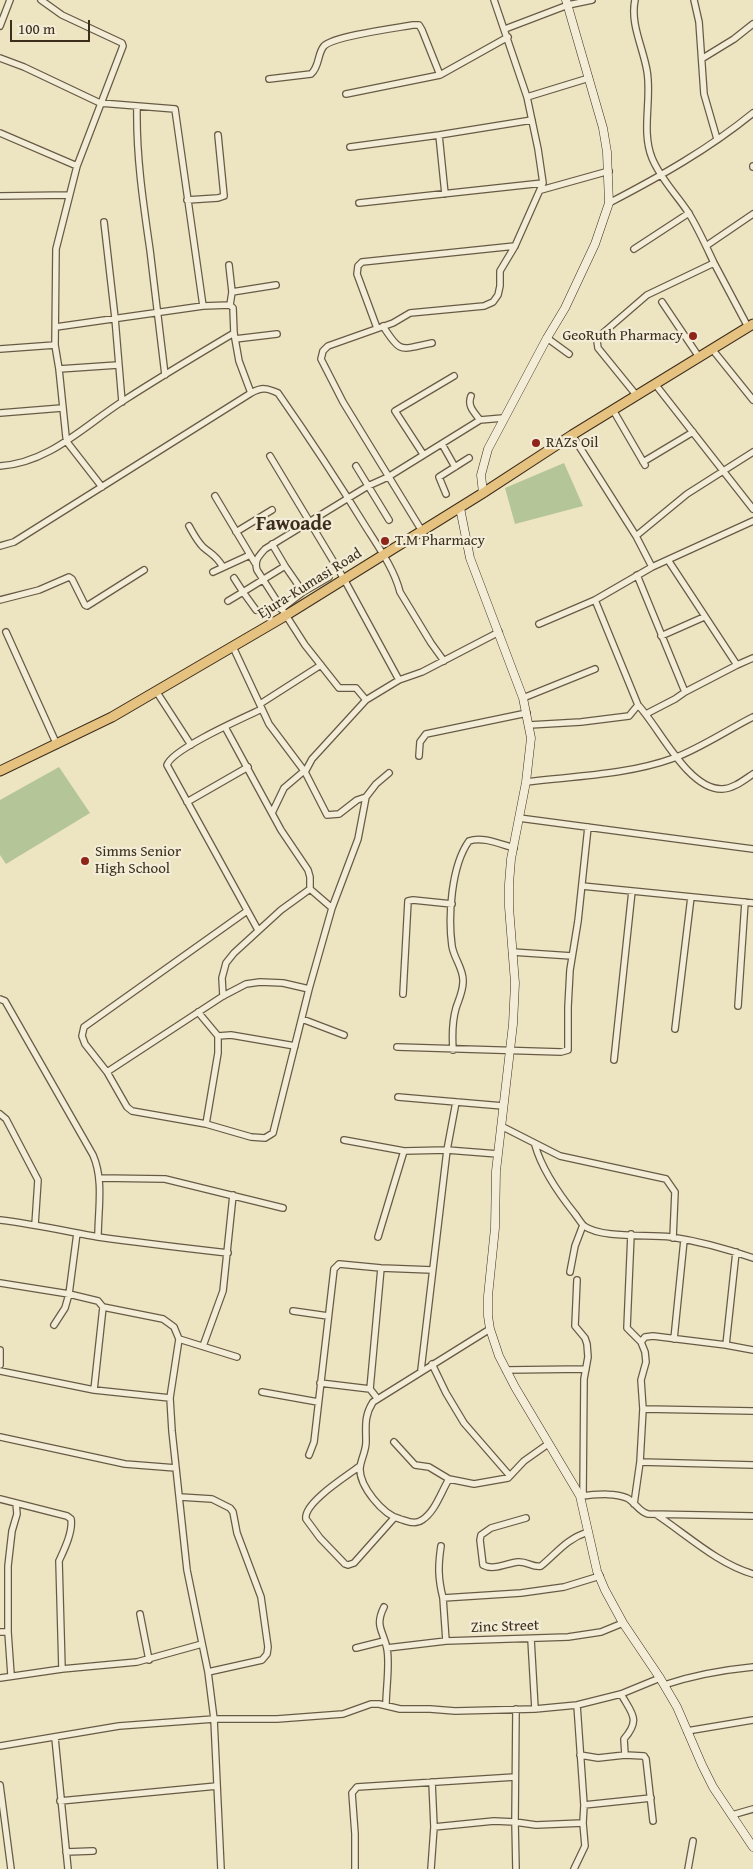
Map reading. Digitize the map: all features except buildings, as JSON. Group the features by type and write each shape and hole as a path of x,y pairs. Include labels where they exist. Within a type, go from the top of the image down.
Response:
{"main road":[{"name":"Ejura-Kumasi Road","path":"0,772 112,717 233,647 283,612 344,579 460,508 572,435 750,325"}],"street":[{"path":"0,26 10,0"},
{"path":"41,0 62,15 122,42 121,53 100,103 96,120 78,166 56,249 55,345 67,442 102,487"},
{"path":"422,531 343,402 322,359 323,351 328,346 393,323 410,313 484,306 493,302 498,295 500,272 515,246 542,187 538,149 527,96 494,0"},
{"path":"505,29 567,3 592,0"},
{"path":"635,0 634,15 638,39 644,56 649,83 648,143 652,157 661,176 688,213 750,325"},
{"path":"694,0 699,22 703,58 704,94 717,139"},
{"path":"482,493 481,475 484,460 495,432 546,338 565,308 596,244 609,203 609,171 603,128 567,3"},
{"path":"703,58 734,39 753,24"},
{"path":"269,79 311,74 316,70 320,52 331,41 413,25 418,25 422,30 440,75"},
{"path":"346,94 440,75 508,37"},
{"path":"0,58 24,67 100,103 173,108 176,111 203,306"},
{"path":"527,96 589,78"},
{"path":"137,106 136,144 158,313 164,375"},
{"path":"609,203 661,176 753,113"},
{"path":"350,147 439,136 532,120"},
{"path":"0,132 78,166"},
{"path":"187,200 224,196 218,135"},
{"path":"439,136 445,194"},
{"path":"360,203 445,194 542,187 609,171"},
{"path":"0,196 69,195"},
{"path":"634,249 688,213"},
{"path":"706,246 753,214"},
{"path":"104,222 122,402"},
{"path":"432,343 403,348 395,344 380,327 357,274 358,266 362,262 515,246"},
{"path":"637,396 598,348 597,341 603,333 647,295 714,263"},
{"path":"229,265 232,292 230,305 235,336 240,361 251,393"},
{"path":"232,292 276,285"},
{"path":"662,302 698,358"},
{"path":"56,327 203,306 230,305"},
{"path":"0,466 25,462 67,442 122,402 164,375 235,336 278,334"},
{"path":"546,338 569,354"},
{"path":"0,349 55,345"},
{"path":"712,349 753,400"},
{"path":"59,369 118,365"},
{"path":"423,454 395,412 454,376"},
{"path":"655,384 753,509"},
{"path":"0,546 14,542 251,393 261,388 268,388 278,393 348,498 383,555 400,592 444,661"},
{"path":"471,396 470,406 480,420"},
{"path":"0,413 62,408"},
{"path":"613,410 644,464 692,432"},
{"path":"255,563 265,549 272,544 368,486 388,477 480,420 503,418"},
{"path":"572,435 636,536 652,567"},
{"path":"442,444 455,467"},
{"path":"636,536 688,494 753,452"},
{"path":"270,456 344,579 399,680"},
{"path":"446,494 438,478 469,458"},
{"path":"356,466 390,520"},
{"path":"215,496 283,612 321,665 339,688 356,688 366,700"},
{"path":"460,508 470,558 524,698 531,738 526,782 509,884 515,983 510,1050 498,1154 488,1316 493,1341 506,1370 548,1444 581,1496"},
{"path":"236,532 272,510"},
{"path":"539,624 595,600 652,567 753,521"},
{"path":"189,526 200,544 212,552 223,567"},
{"path":"272,544 303,592"},
{"path":"213,572 250,555"},
{"path":"668,560 736,665"},
{"path":"228,601 286,566"},
{"path":"0,600 39,590 69,577 87,606 144,570"},
{"path":"637,575 685,692"},
{"path":"283,612 303,592 329,577"},
{"path":"234,578 256,610"},
{"path":"595,600 638,705 688,772 715,789 727,789 753,774"},
{"path":"661,636 704,617"},
{"path":"6,632 57,744"},
{"path":"272,813 284,788 305,772 312,759 366,700 399,680 422,672 498,632"},
{"path":"233,647 269,724 305,772 326,815 340,814 357,800 366,797"},
{"path":"646,714 736,665 753,658"},
{"path":"258,930 167,766 171,759 191,745 261,706 321,665"},
{"path":"524,698 595,669"},
{"path":"156,692 191,745"},
{"path":"529,725 581,722 629,716 638,705"},
{"path":"419,756 420,742 426,734 527,713"},
{"path":"526,782 634,770 677,757 753,717"},
{"path":"225,727 272,813 308,870 310,888 332,908"},
{"path":"187,802 248,767"},
{"path":"247,911 84,1028 82,1036 85,1044 107,1072 127,1107 132,1111 206,1124 251,1137 269,1137 274,1133 309,989 332,908 358,839 366,797 376,784 389,773"},
{"path":"519,818 753,849"},
{"path":"397,1047 561,1052 568,1050 568,1006 572,956 588,827"},
{"path":"453,1050 453,1020 462,994 463,973 452,947 452,904 460,858 469,841 481,839 514,848"},
{"path":"582,886 753,903"},
{"path":"223,996 222,978 226,963 234,953 281,910 310,888"},
{"path":"614,1060 632,891"},
{"path":"675,1029 691,897"},
{"path":"403,994 408,901 452,904"},
{"path":"738,1006 745,902"},
{"path":"512,952 572,956"},
{"path":"107,1072 223,996 246,984 283,982 309,989"},
{"path":"0,999 5,1001 94,1155 98,1165 99,1178 98,1237"},
{"path":"198,1012 218,1036 218,1053 206,1124"},
{"path":"302,1018 344,1035"},
{"path":"218,1036 231,1035 295,1046"},
{"path":"398,1097 503,1106"},
{"path":"421,1370 447,1150 456,1102"},
{"path":"0,1114 6,1118 38,1180 35,1224"},
{"path":"501,1126 535,1145 560,1156 666,1179 674,1192 673,1238"},
{"path":"344,1140 404,1151 447,1150 498,1154"},
{"path":"535,1145 539,1159 546,1172 583,1225 606,1233 684,1240 736,1252 753,1258"},
{"path":"378,1237 404,1151"},
{"path":"99,1178 165,1179 284,1208"},
{"path":"203,1346 222,1291 228,1253 233,1195"},
{"path":"0,1220 35,1224 98,1237 158,1246 228,1253"},
{"path":"570,1272 575,1246 583,1225"},
{"path":"54,1325 66,1308 77,1233"},
{"path":"631,1234 627,1328 641,1342 646,1358 641,1380 643,1409 640,1462 634,1504"},
{"path":"674,1339 684,1240"},
{"path":"726,1345 736,1252"},
{"path":"309,1455 314,1442 334,1268 339,1264 432,1270"},
{"path":"370,1389 381,1268"},
{"path":"577,1280 575,1326 585,1338 587,1344 581,1496 588,1532 600,1576 623,1623 677,1707 702,1766 753,1848"},
{"path":"0,1283 69,1294 98,1301 103,1307 163,1319 174,1328 179,1339 170,1398 187,1570 208,1672 214,1719 222,1869"},
{"path":"94,1390 103,1307"},
{"path":"293,1310 328,1316"},
{"path":"449,1479 424,1519 413,1523 394,1518 373,1500 361,1473 360,1466 366,1444 365,1416 373,1402 378,1398 490,1329"},
{"path":"641,1342 645,1337 653,1336 753,1350"},
{"path":"179,1339 237,1357"},
{"path":"0,1350 0,1365"},
{"path":"432,1364 446,1393 464,1423 510,1476"},
{"path":"506,1370 586,1369"},
{"path":"0,1371 94,1390 170,1398"},
{"path":"320,1383 370,1389 378,1398"},
{"path":"262,1392 318,1402"},
{"path":"643,1409 753,1411"},
{"path":"0,1439 125,1464 176,1468"},
{"path":"394,1442 415,1465 429,1467 449,1479 474,1484 510,1476 524,1461 548,1444"},
{"path":"640,1462 753,1465"},
{"path":"360,1466 308,1508 306,1519 320,1538 344,1564 348,1565 354,1564 394,1518"},
{"path":"581,1496 604,1494 628,1498 645,1514 753,1516"},
{"path":"180,1497 212,1499 230,1508 233,1512 234,1523 246,1560 261,1597 268,1646 265,1658 208,1672"},
{"path":"0,1499 67,1516 71,1519 66,1547 59,1561 62,1669"},
{"path":"11,1676 8,1632 9,1549 18,1514 16,1503"},
{"path":"657,1515 709,1552 741,1571 753,1574"},
{"path":"526,1518 491,1528 481,1535 483,1565 490,1568 522,1562 533,1566 541,1566 562,1545 577,1535 588,1532"},
{"path":"441,1546 438,1577 443,1598 446,1641"},
{"path":"443,1598 521,1593 564,1586 600,1576"},
{"path":"384,1607 379,1625 387,1648 386,1705"},
{"path":"140,1614 149,1660"},
{"name":"Zinc Street","path":"387,1648 446,1641 568,1637 601,1632 623,1623"},
{"path":"0,1632 8,1632"},
{"path":"531,1639 535,1709"},
{"path":"356,1648 384,1641"},
{"path":"0,1678 149,1660 202,1644"},
{"path":"0,1746 120,1726 214,1719 278,1719 343,1714 371,1704 386,1705 400,1709 455,1711 535,1709 577,1705 662,1681 753,1667"},
{"path":"621,1694 634,1719 632,1730 624,1738 625,1755"},
{"path":"574,1869 584,1846 582,1824 584,1805 577,1705"},
{"path":"516,1708 516,1869"},
{"path":"687,1731 753,1720"},
{"path":"55,1738 68,1869"},
{"path":"580,1755 598,1758 640,1755 646,1759 653,1821"},
{"path":"355,1869 353,1790 360,1786 371,1785 515,1777"},
{"path":"431,1869 434,1827 432,1782"},
{"path":"0,1785 11,1869"},
{"path":"60,1800 217,1786"},
{"path":"584,1805 651,1798"},
{"path":"732,1815 753,1809"},
{"path":"434,1827 478,1822 515,1822 536,1825 582,1824"},
{"path":"688,1869 693,1841"},
{"path":"66,1852 93,1851"}],"green space":[{"path":"564,463 583,506 515,524 505,488"},
{"path":"59,767 90,813 6,864 0,855 0,800"}],"place":[{"name":"GeoRuth Pharmacy","path":"693,336"},
{"name":"RAZs Oil","path":"536,443"},
{"name":"T.M Pharmacy","path":"385,541"},
{"name":"Simms Senior High School","path":"85,861"}],"district":[{"name":"Fawoade","path":"294,525"}]}
